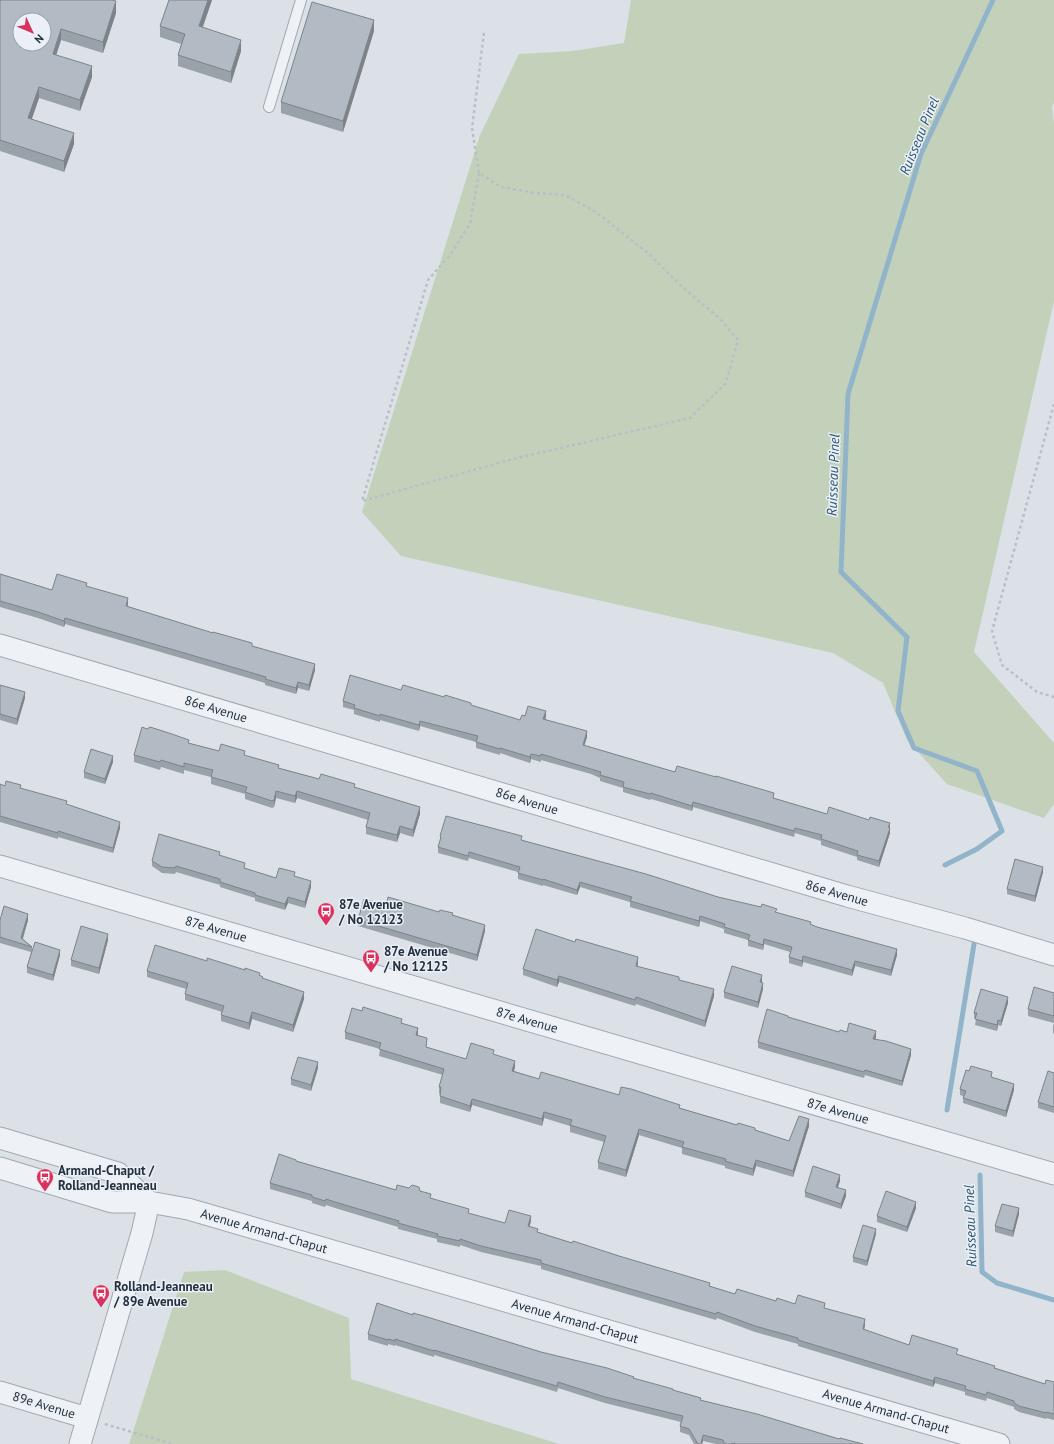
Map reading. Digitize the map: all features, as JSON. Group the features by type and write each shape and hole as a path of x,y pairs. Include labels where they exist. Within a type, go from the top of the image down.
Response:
{"street":[{"name":"86e Avenue","path":"0,645 847,896 950,924 1054,955"},
{"name":"87e Avenue","path":"0,866 1054,1174"},
{"path":"0,1138 118,1173 149,1202 142,1233 80,1444"},
{"name":"Avenue Armand-Chaput","path":"0,1168 112,1202 149,1202 188,1209 999,1444"},
{"name":"89e Avenue","path":"0,1392 87,1418"}],"lane":[{"path":"269,107 301,0"}],"path":[{"path":"479,173 501,187 536,193 565,195 596,212 649,254 680,285 720,318 738,340 726,383 690,418 513,459 362,501 428,280 450,255 470,224 479,173 472,128 484,33"},
{"path":"1054,404 992,631 1002,665 1036,692 1054,697"},
{"path":"87,1418 172,1444"}],"green space":[{"path":"631,0 1054,0 1054,103 1052,106 1054,123 1054,301 974,652 1054,743 1054,804 1044,818 947,784 907,740 883,683 833,653 401,556 362,512 480,135 519,54 573,51 624,43"},
{"path":"225,1270 349,1318 351,1379 559,1444 129,1444 184,1272"}],"building":[{"path":"0,0 116,1 103,42 61,29 53,54 92,66 80,100 39,87 28,118 74,133 64,161 0,140"},
{"path":"169,0 208,0 199,26 241,40 231,72 178,55 185,34 160,26"},
{"path":"312,2 374,20 343,121 281,102"},
{"path":"0,574 52,590 57,574 87,583 86,586 128,598 126,606 213,633 252,643 252,646 315,664 309,685 298,682 296,688 265,679 266,677 215,662 65,618 64,621 0,601"},
{"path":"350,675 401,690 403,685 444,697 445,695 471,703 471,705 520,720 522,715 525,716 528,706 546,711 543,719 587,731 583,745 675,772 677,766 716,776 774,793 773,798 827,814 829,807 869,820 870,817 890,823 888,827 890,828 879,861 857,855 858,851 821,839 822,835 795,828 794,831 693,802 692,806 651,793 623,787 624,782 600,775 601,772 541,754 541,756 531,754 530,757 476,742 478,736 420,721 419,725 354,708 355,705 343,701"},
{"path":"0,685 25,692 17,719 0,714"},
{"path":"142,727 147,729 150,727 189,740 188,743 219,751 221,744 245,751 244,755 279,765 278,768 319,779 321,774 355,784 354,787 420,807 413,830 400,826 397,835 366,827 370,813 297,791 295,796 276,791 274,800 272,801 245,792 247,787 211,777 213,770 184,763 184,767 161,760 160,762 134,755"},
{"path":"91,749 113,756 105,779 84,772"},
{"path":"6,781 21,785 20,788 67,801 66,804 120,822 113,848 58,831 58,833 0,816 0,784 5,786"},
{"path":"446,816 522,836 521,840 646,874 718,897 761,907 762,904 777,909 775,912 811,922 810,924 817,927 897,949 891,970 855,961 852,970 803,956 802,961 789,957 792,947 764,939 763,945 748,940 750,935 724,927 725,924 700,916 699,921 630,901 632,897 580,882 577,890 518,873 520,867 469,852 468,856 438,847"},
{"path":"159,834 220,852 219,855 245,863 244,868 276,878 279,868 295,872 294,876 311,881 305,902 288,897 285,904 220,882 220,879 176,866 175,868 162,867 152,861"},
{"path":"1015,859 1043,867 1035,896 1007,889"},
{"path":"388,897 439,912 440,910 453,913 452,915 485,925 477,955 358,920 364,899 386,905"},
{"path":"4,906 28,914 21,938 32,947 0,937 0,920"},
{"path":"81,926 108,934 99,968 71,960"},
{"path":"536,929 575,942 576,939 638,957 636,966 679,977 679,980 714,989 705,1021 636,997 635,1000 559,976 557,980 523,969"},
{"path":"35,942 60,950 53,975 27,967"},
{"path":"155,945 207,961 207,958 245,970 245,968 260,973 259,975 263,977 262,978 304,992 293,1025 252,1012 249,1023 221,1015 224,1006 185,994 188,983 147,971"},
{"path":"732,966 762,975 760,982 763,983 758,1002 724,992"},
{"path":"1034,987 1054,993 1054,1016 1028,1009"},
{"path":"981,989 1008,997 1001,1021 998,1020 997,1025 975,1019 977,1013 974,1013"},
{"path":"363,1007 402,1019 401,1023 418,1028 416,1035 427,1038 426,1047 466,1059 471,1043 494,1050 493,1054 515,1061 512,1071 539,1079 541,1072 619,1095 621,1087 631,1089 680,1105 679,1108 737,1125 738,1123 755,1128 755,1130 789,1141 799,1116 809,1119 793,1171 756,1160 753,1169 725,1161 726,1159 682,1147 684,1142 639,1129 626,1170 598,1162 606,1136 570,1125 572,1120 544,1112 542,1119 472,1099 470,1106 440,1096 441,1087 439,1087 444,1069 379,1049 381,1043 345,1032 352,1008 362,1011"},
{"path":"767,1009 788,1017 839,1032 840,1030 847,1032 849,1023 876,1031 873,1039 886,1041 911,1049 902,1081 865,1070 864,1072 758,1042"},
{"path":"298,1057 318,1062 311,1085 291,1079"},
{"path":"971,1066 992,1072 991,1077 1014,1084 1006,1111 963,1098 966,1091 960,1089 966,1070 969,1071"},
{"path":"1048,1071 1054,1073 1054,1107 1038,1102"},
{"path":"279,1154 296,1161 396,1190 397,1185 409,1188 412,1185 419,1187 420,1191 431,1194 430,1198 469,1209 468,1213 505,1223 509,1210 531,1216 528,1226 538,1229 537,1232 572,1243 573,1241 710,1283 709,1286 735,1294 737,1289 776,1301 777,1298 795,1304 798,1295 825,1303 824,1308 865,1319 863,1329 909,1345 912,1335 958,1349 956,1354 995,1366 994,1368 1045,1384 1046,1380 1054,1382 1054,1414 1019,1406 1014,1403 1014,1401 987,1392 986,1395 965,1389 966,1386 935,1377 933,1381 798,1340 798,1338 755,1326 717,1312 716,1314 541,1263 541,1260 481,1246 460,1239 460,1241 437,1236 438,1234 398,1223 399,1221 326,1199 325,1201 312,1197 312,1195 270,1183"},
{"path":"813,1166 840,1175 836,1187 846,1190 841,1204 805,1192"},
{"path":"886,1191 916,1202 907,1227 877,1216"},
{"path":"1002,1204 1019,1208 1013,1231 995,1226"},
{"path":"863,1225 876,1229 867,1261 853,1257"},
{"path":"377,1303 541,1352 607,1368 634,1377 633,1378 701,1398 700,1400 757,1414 839,1439 863,1444 725,1444 723,1440 703,1435 701,1444 698,1444 689,1429 680,1426 683,1416 605,1397 558,1382 557,1386 395,1339 395,1341 388,1340 368,1334"}],"waterway":[{"name":"Ruisseau Pinel","path":"945,865 977,849 1002,831 977,771 914,748 898,711 907,637 841,572 848,394 921,154 993,0"},
{"name":"Ruisseau Pinel","path":"947,1110 974,944"},
{"name":"Ruisseau Pinel","path":"980,1175 982,1272 997,1283 1054,1300"}],"place":[{"name":"87e Avenue / No 12123","path":"326,926"},
{"name":"87e Avenue / No 12125","path":"371,973"},
{"name":"Armand-Chaput / Rolland-Jeanneau","path":"45,1192"},
{"name":"Rolland-Jeanneau / 89e Avenue","path":"101,1308"}]}
